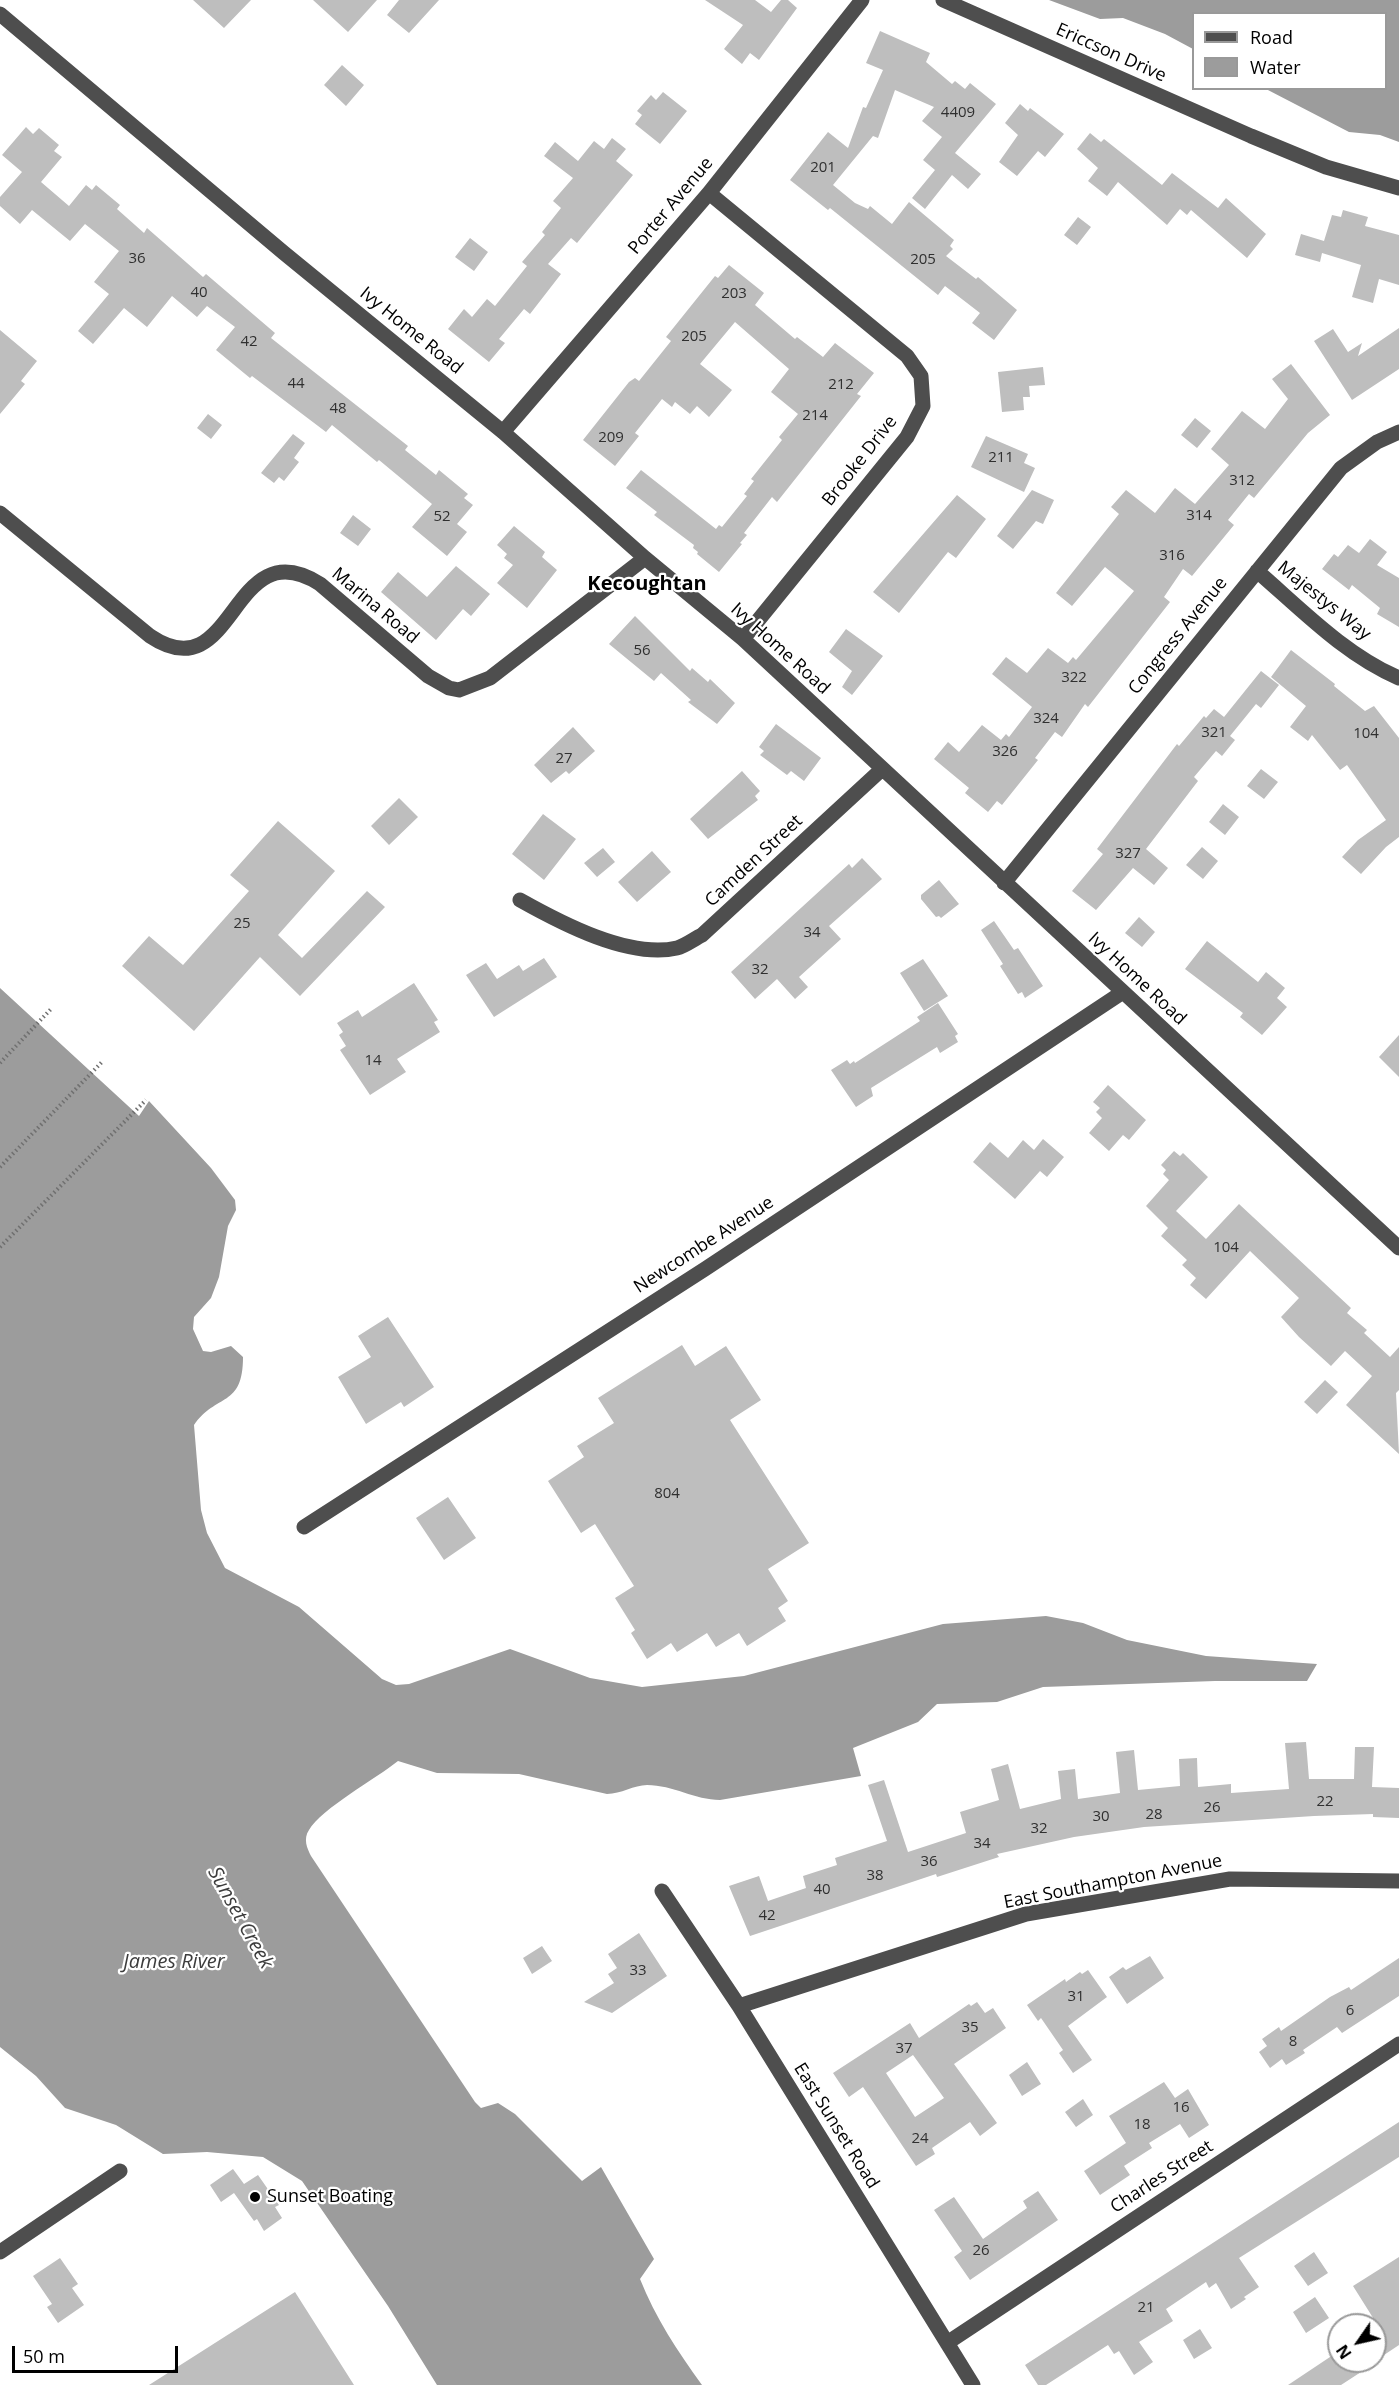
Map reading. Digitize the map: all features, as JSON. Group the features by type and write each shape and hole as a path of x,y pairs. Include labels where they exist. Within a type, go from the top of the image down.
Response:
{"street":[{"name":"Porter Avenue","path":"503,432 709,193 862,0"},
{"name":"Ericcson Drive","path":"943,0 1326,167 1399,188"},
{"name":"Ivy Home Road","path":"0,14 284,253 503,432 645,558 743,639 1399,1248"},
{"name":"Brooke Drive","path":"709,193 907,356 921,376 923,406 907,437 743,639"},
{"name":"Congress Avenue","path":"1004,883 1341,468 1377,442 1399,432"},
{"name":"Marina Road","path":"0,513 150,636 170,648 189,650 204,643 244,596 267,576 277,573 300,573 320,584 428,676 449,688 459,690 490,678 645,558"},
{"name":"Majestys Way","path":"1257,571 1331,634 1378,669 1399,678"},
{"name":"Camden Street","path":"520,900 569,925 638,949 679,948 702,935 882,770"},
{"name":"Newcombe Avenue","path":"304,1527 705,1269 1123,992"},
{"name":"East Southampton Avenue","path":"739,2006 1026,1914 1230,1879 1399,1881"},
{"name":"East Sunset Road","path":"662,1891 739,2006 973,2385"},
{"name":"Charles Street","path":"947,2343 1399,2044"},
{"path":"0,2252 120,2171"}],"path":[{"path":"0,1063 51,1010"},
{"path":"0,1167 102,1062"},
{"path":"0,1247 146,1100"}],"water":[{"path":"1049,0 1399,0 1399,142 1380,135 1349,132 1268,90 1387,90 1387,12 1192,12 1192,48 1165,34 1123,18 1100,19"},
{"name":"James River","path":"0,988 139,1116 149,1101 211,1168 235,1200 236,1210 228,1226 219,1277 211,1298 194,1317 193,1329 203,1351 211,1352 231,1346 243,1357 242,1373 233,1392 202,1415 194,1425 201,1510 207,1533 225,1568 299,1607 382,1679 396,1685 409,1684 510,1649 590,1678 642,1687 744,1676 943,1624 1046,1616 1083,1623 1127,1640 1206,1656 1317,1664 1307,1681 1215,1681 1043,1687 997,1702 937,1704 918,1722 853,1748 861,1776 720,1800 702,1798 666,1787 647,1785 607,1794 519,1774 437,1773 398,1761 337,1803 315,1822 306,1837 311,1856 475,2102 481,2108 498,2103 515,2114 582,2181 601,2167 654,2259 640,2279 646,2293 668,2334 702,2385 437,2385 388,2306 302,2181 263,2157 207,2152 163,2154 116,2125 65,2108 36,2076 0,2047"}],"building":[{"path":"193,0 251,0 224,28"},
{"path":"313,0 377,0 348,32"},
{"path":"399,0 439,0 409,33 387,15"},
{"path":"705,0 755,0 771,12 781,0 788,0 797,8 759,60 750,53 742,64 724,49 743,25"},
{"path":"880,31 930,53 926,62 952,84 955,81 965,89 970,83 996,104 955,153 981,174 968,189 952,175 925,209 912,198 935,170 923,160 942,137 922,121 934,107 895,90 878,138 873,136 833,185 855,203 868,209 870,206 892,224 909,202 954,240 950,246 953,249 946,256 976,279 978,277 1017,310 994,340 972,323 980,313 945,286 938,295 830,208 828,210 790,180 828,132 848,148 863,107 866,108 883,70 866,63"},
{"path":"342,65 364,85 346,106 324,85"},
{"path":"663,92 687,111 660,144 635,124 642,115 637,111 651,95 656,100"},
{"path":"1020,104 1028,111 1030,108 1064,134 1045,157 1038,151 1017,176 999,162 1018,135 1005,123"},
{"path":"26,127 33,134 39,128 59,145 54,151 62,157 41,182 69,206 86,185 92,190 96,185 120,205 117,209 144,233 147,228 203,277 206,274 275,333 271,338 408,446 405,450 436,475 439,470 468,494 464,498 473,505 457,524 467,532 447,556 412,527 432,504 332,425 326,432 252,376 250,378 216,350 235,327 207,306 197,317 172,296 147,327 124,308 93,344 78,331 109,294 94,282 119,251 85,224 70,241 32,210 20,224 0,206 0,197 22,172 2,155"},
{"path":"1090,133 1101,142 1104,139 1162,185 1172,173 1218,208 1226,198 1266,234 1247,258 1191,210 1187,215 1180,209 1167,225 1118,182 1107,196 1088,181 1098,168 1077,149"},
{"path":"612,138 626,149 616,161 633,175 577,243 571,238 548,264 561,274 530,314 524,309 499,339 505,343 489,362 448,329 464,309 472,317 487,299 495,306 527,266 522,262 545,235 542,232 561,208 553,201 573,178 544,156 555,142 578,161 594,141 604,149"},
{"path":"1343,210 1368,217 1365,226 1399,235 1399,285 1379,279 1373,303 1352,297 1361,265 1322,253 1320,262 1295,255 1301,234 1324,241 1332,215 1341,217"},
{"path":"1078,217 1091,227 1077,245 1064,235"},
{"path":"470,238 488,252 474,271 455,257"},
{"path":"729,265 764,293 755,305 795,339 797,337 823,357 835,343 874,373 857,394 861,396 777,502 772,497 744,533 747,535 740,543 742,544 719,572 697,554 698,552 693,548 694,545 654,515 657,512 626,488 641,470 716,529 719,525 722,527 747,496 744,494 754,481 751,479 782,440 779,437 798,414 771,392 789,369 735,322 700,364 732,390 709,417 697,406 690,414 675,402 672,407 662,399 635,433 639,436 615,466 583,440 629,382 635,378 639,381 671,341 666,337 715,276 718,278"},
{"path":"1399,328 1399,369 1352,400 1314,341 1333,329 1348,352 1362,343 1358,356"},
{"path":"0,330 37,361 21,381 25,384 0,414"},
{"path":"1291,364 1330,415 1308,433 1254,498 1249,494 1228,520 1234,525 1192,576 1183,569 1164,597 1170,602 1088,707 1085,704 1062,737 1055,732 1035,758 1038,760 1002,805 997,801 988,812 965,793 969,788 934,759 948,742 959,752 982,725 1001,740 1006,734 1009,737 1032,707 992,674 1006,657 1027,673 1048,648 1068,663 1073,657 1076,660 1134,591 1105,567 1072,606 1056,593 1119,514 1111,507 1126,490 1155,513 1175,488 1195,504 1229,465 1211,449 1242,411 1265,429 1288,399 1272,379"},
{"path":"1043,367 1045,385 1029,386 1030,397 1023,397 1024,410 1002,412 998,372"},
{"path":"208,414 222,425 211,439 197,428"},
{"path":"1195,418 1211,431 1197,448 1181,435"},
{"path":"293,434 305,443 294,458 299,462 284,481 279,477 274,483 261,473"},
{"path":"986,436 1028,454 1024,463 1035,468 1024,492 971,467"},
{"path":"1032,490 1054,500 1043,524 1036,521 1013,549 997,536"},
{"path":"957,495 986,519 956,558 948,552 899,613 873,592"},
{"path":"353,515 371,529 358,546 340,533"},
{"path":"514,526 545,552 542,557 557,570 527,608 497,583 513,565 504,558 507,554 497,545"},
{"path":"1370,539 1387,552 1377,565 1399,578 1399,627 1377,614 1380,608 1352,585 1349,590 1322,569 1334,554 1338,557 1348,545 1359,553"},
{"path":"456,566 490,594 471,616 463,609 436,640 381,592 398,572 427,597"},
{"path":"635,616 690,671 692,668 708,682 710,679 735,703 717,724 688,702 691,700 661,673 654,681 609,644"},
{"path":"846,629 883,656 852,695 842,687 852,671 829,652"},
{"path":"1291,650 1365,711 1374,706 1399,738 1399,837 1386,847 1361,874 1342,857 1358,840 1386,820 1347,765 1340,770 1312,735 1308,741 1290,727 1306,706 1271,677"},
{"path":"1261,671 1279,685 1261,708 1256,704 1230,736 1235,740 1222,756 1216,751 1194,777 1198,781 1146,849 1168,868 1154,885 1133,868 1096,910 1072,891 1103,854 1097,849 1177,744 1179,746 1204,716 1206,718 1214,709 1224,717"},
{"path":"776,724 821,758 804,781 791,771 787,775 760,755 764,751 759,747"},
{"path":"573,727 595,751 569,774 566,771 551,783 534,765"},
{"path":"1261,769 1278,782 1264,799 1247,786"},
{"path":"742,771 760,791 755,796 758,800 708,839 690,819"},
{"path":"399,798 418,817 389,845 371,826"},
{"path":"1223,804 1239,817 1225,835 1209,822"},
{"path":"543,814 576,839 544,880 512,854"},
{"path":"278,821 335,871 278,935 302,958 367,891 385,907 300,996 260,957 194,1031 122,966 149,936 183,965 249,891 230,875"},
{"path":"1202,847 1218,861 1203,879 1186,865"},
{"path":"603,848 615,862 597,877 584,863"},
{"path":"652,851 671,872 637,902 618,882"},
{"path":"862,858 882,879 829,926 841,939 799,977 808,987 795,999 777,979 755,999 731,972 849,864 852,868"},
{"path":"939,880 959,904 941,918 936,917 921,899 921,895"},
{"path":"1139,917 1155,932 1142,947 1125,933"},
{"path":"994,921 1014,950 1018,948 1043,986 1025,998 1022,992 1018,994 1000,966 1003,964 981,930"},
{"path":"1207,941 1258,982 1266,972 1285,988 1277,998 1287,1007 1262,1035 1240,1017 1243,1013 1185,969"},
{"path":"544,958 557,977 494,1017 466,975 486,963 497,979 519,965 523,971"},
{"path":"923,959 948,996 924,1011 900,973"},
{"path":"414,983 438,1020 434,1022 440,1032 397,1059 406,1072 370,1095 340,1050 346,1046 339,1035 343,1032 337,1023 358,1010 362,1017"},
{"path":"938,1003 958,1034 955,1036 958,1042 940,1053 937,1047 871,1088 873,1096 856,1107 831,1070 847,1060 850,1064 854,1061 855,1063 920,1021 917,1017"},
{"path":"1399,1035 1399,1077 1379,1057"},
{"path":"1108,1085 1146,1120 1129,1140 1123,1135 1109,1151 1089,1133 1102,1118 1096,1112 1100,1108 1093,1102"},
{"path":"1043,1139 1064,1157 1047,1177 1040,1171 1015,1199 973,1162 990,1142 1008,1158 1023,1140 1034,1150"},
{"path":"1174,1151 1180,1156 1183,1153 1208,1177 1176,1211 1206,1239 1239,1204 1351,1308 1347,1313 1367,1330 1364,1333 1390,1357 1399,1347 1399,1390 1396,1393 1399,1454 1346,1405 1372,1376 1345,1351 1331,1366 1299,1337 1281,1317 1299,1298 1250,1251 1206,1299 1190,1285 1196,1278 1182,1265 1187,1260 1161,1236 1168,1228 1146,1206 1169,1180 1163,1174 1166,1170 1161,1165"},
{"path":"388,1317 434,1387 404,1407 401,1402 366,1424 338,1377 371,1357 358,1336"},
{"path":"682,1345 695,1366 726,1346 761,1400 730,1420 809,1543 768,1569 788,1601 778,1608 786,1621 747,1646 739,1633 716,1647 707,1633 677,1652 671,1643 647,1659 631,1633 635,1630 615,1598 634,1586 595,1524 581,1533 548,1481 584,1457 577,1446 614,1423 598,1398"},
{"path":"1325,1380 1338,1392 1317,1414 1304,1402"},
{"path":"448,1497 476,1538 444,1560 416,1518"},
{"path":"1306,1742 1309,1779 1354,1779 1355,1747 1374,1747 1372,1787 1399,1788 1399,1818 1373,1817 1373,1814 1314,1816 1144,1827 1074,1837 997,1854 999,1857 937,1877 936,1874 750,1936 729,1886 759,1876 768,1901 806,1888 803,1876 837,1865 835,1858 887,1841 868,1785 884,1780 908,1852 966,1833 960,1812 999,1800 991,1769 1008,1764 1020,1809 1061,1799 1058,1771 1075,1769 1078,1799 1120,1793 1116,1752 1134,1750 1138,1790 1180,1786 1179,1759 1197,1758 1198,1787 1231,1784 1231,1793 1289,1789 1285,1743"},
{"path":"639,1933 667,1976 612,2013 584,2002 614,1983 608,1974 617,1968 608,1954"},
{"path":"542,1946 552,1961 532,1974 523,1958"},
{"path":"1150,1956 1164,1978 1127,2004 1109,1977 1123,1967 1126,1970"},
{"path":"1399,1958 1399,1996 1342,2033 1337,2027 1303,2050 1305,2053 1286,2065 1282,2059 1270,2068 1259,2052 1267,2046 1262,2039 1279,2027 1281,2031 1330,1997 1349,1987 1351,1990"},
{"path":"1088,1970 1107,1997 1068,2026 1092,2060 1073,2073 1059,2053 1063,2050 1041,2018 1038,2021 1027,2005 1065,1979 1066,1982 1080,1972 1082,1974"},
{"path":"977,2002 985,2013 993,2008 1006,2028 954,2064 997,2123 980,2136 970,2122 932,2148 935,2154 916,2166 863,2087 849,2097 833,2073 910,2023 919,2038 969,2004 971,2006","holes":["913,2055 944,2098 915,2117 886,2073"]},
{"path":"1027,2062 1041,2084 1022,2096 1009,2075"},
{"path":"1164,2082 1175,2098 1188,2089 1209,2125 1189,2138 1180,2124 1149,2143 1152,2148 1124,2166 1130,2175 1100,2195 1084,2171 1126,2143 1109,2116"},
{"path":"1083,2099 1093,2115 1076,2127 1065,2112"},
{"path":"1399,2122 1399,2157 1239,2258 1259,2287 1244,2297 1246,2299 1231,2309 1216,2283 1209,2288 1206,2282 1166,2309 1173,2321 1139,2342 1153,2362 1134,2375 1119,2351 1114,2354 1108,2345 1046,2385 1038,2385 1025,2365"},
{"name":"Sunset Boating","path":"233,2169 244,2184 258,2175 279,2205 275,2207 282,2218 264,2231 257,2219 254,2221 234,2193 221,2202 210,2185"},
{"path":"1038,2191 1058,2220 970,2280 954,2257 962,2251 934,2210 954,2197 983,2239 1027,2208 1023,2201"},
{"path":"1314,2252 1328,2273 1308,2286 1294,2266"},
{"path":"1399,2257 1399,2345 1387,2353 1387,2313 1370,2313 1353,2286"},
{"path":"60,2258 78,2284 72,2288 84,2305 58,2323 47,2307 52,2304 33,2276"},
{"path":"295,2292 354,2385 149,2385"},
{"path":"1315,2297 1327,2315 1327,2319 1306,2333 1293,2312"},
{"path":"1200,2329 1212,2348 1194,2359 1183,2340"},
{"path":"1327,2359 1327,2373 1360,2373 1341,2385 1288,2385"}],"place":[{"name":"Sunset Boating","path":"255,2197"}],"district":[{"name":"Kecoughtan","path":"647,584"}],"water label":[{"name":"Sunset Creek","path":"240,1918"}]}
